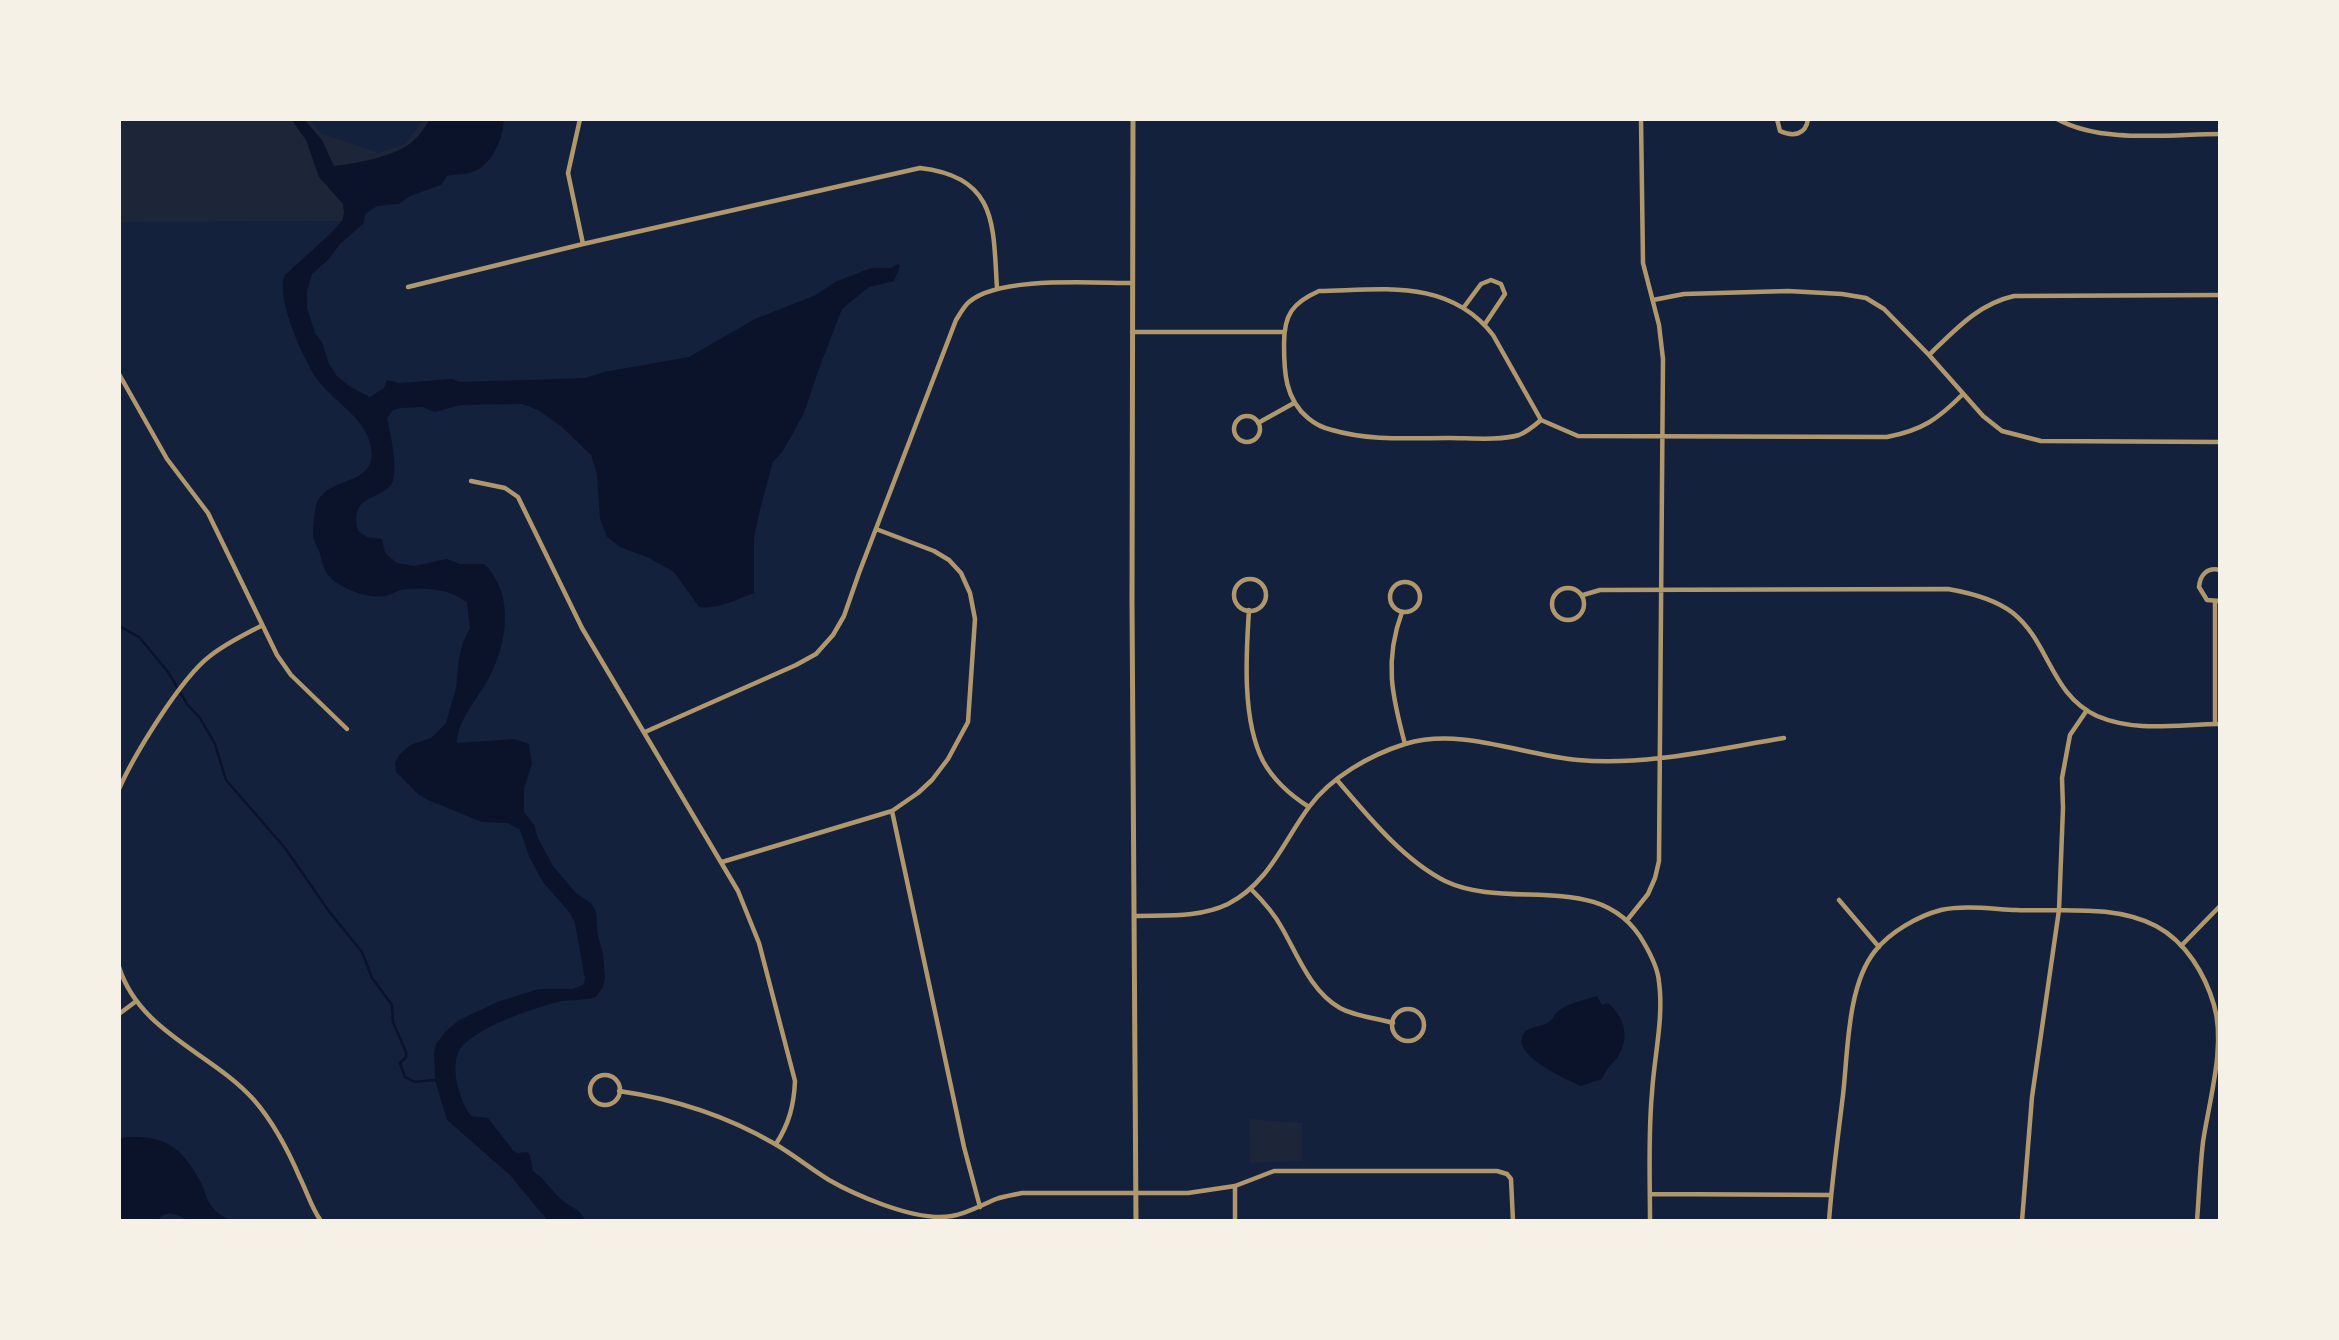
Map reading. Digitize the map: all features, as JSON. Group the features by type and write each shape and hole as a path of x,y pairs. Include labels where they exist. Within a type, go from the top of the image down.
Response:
{"street":[{"path":"580,119 568,173 583,244"},
{"path":"1133,119 1136,1221"},
{"path":"1628,919 1648,894 1656,878 1659,861 1661,759 1662,345 1643,263 1641,119"},
{"path":"1777,119 1780,131 1794,135 1802,132 1808,119"},
{"path":"2057,119 2092,133 2220,134"},
{"path":"408,287 583,244 920,168 938,170 956,178 976,191 985,202 993,229 997,288"},
{"path":"1464,307 1481,284 1491,280 1501,284 1505,294 1502,302 1485,324"},
{"path":"645,732 796,665 816,654 833,635 844,616 956,320 968,303 997,288 1017,285 1132,283"},
{"path":"1541,420 1520,435 1507,437 1360,436 1319,426 1306,417 1288,391 1284,332 1291,310 1304,298 1319,291 1419,291 1447,299 1464,307 1485,324 1503,349 1528,401 1541,420 1577,436 1888,437 1911,433 1927,425 1964,394"},
{"path":"1653,300 1684,293 1788,291 1866,298 1884,309 1983,416 2002,431 2041,441 2220,442"},
{"path":"1929,355 1977,311 1997,299 2014,296 2220,295"},
{"path":"1132,332 1284,332"},
{"path":"119,374 167,459 208,513 261,626 290,675 347,729"},
{"path":"1258,423 1294,402"},
{"path":"1252,417 1258,423 1260,432 1255,439 1247,443 1236,436 1235,424 1240,418 1252,417"},
{"path":"471,481 505,488 518,497 582,628 738,891 759,943 795,1080 795,1100 787,1128 776,1144"},
{"path":"722,862 892,811 932,780 948,759 968,722 975,619 970,593 961,572 949,560 934,551 876,529"},
{"path":"1583,595 1600,590 1777,588 1948,589 1975,594 2014,614 2029,631 2068,695 2087,709 2114,721 2135,726 2217,724 2217,601 2203,597 2199,581 2206,572 2220,570"},
{"path":"1250,579 1260,583 1265,598 1259,607 1249,610 1236,602 1234,592 1240,582 1250,579"},
{"path":"1407,582 1418,588 1420,600 1413,610 1402,612 1393,606 1390,596 1395,586 1407,582"},
{"path":"1575,588 1583,595 1584,608 1577,618 1567,620 1554,612 1552,601 1558,590 1575,588"},
{"path":"1249,610 1247,680 1249,709 1256,740 1264,761 1280,785 1308,807"},
{"path":"1402,612 1391,656 1390,683 1405,744"},
{"path":"119,789 154,727 201,663 219,649 261,626"},
{"path":"2022,1221 2032,1097 2059,910 2062,778 2070,735 2087,709"},
{"path":"1134,916 1200,913 1227,904 1251,889 1273,864 1308,807 1321,793 1362,761 1405,744 1429,739 1466,740 1578,760 1661,759 1784,738"},
{"path":"1337,780 1406,854 1421,867 1445,881 1486,894 1588,899 1628,919 1650,953 1659,982 1660,1008 1651,1097 1650,1221"},
{"path":"892,811 979,1207"},
{"path":"1251,889 1266,904 1282,927 1293,950 1322,993 1340,1008 1393,1023"},
{"path":"1839,900 1879,947"},
{"path":"2181,946 2220,906"},
{"path":"1829,1221 1855,997 1864,968 1879,947 1909,923 1943,910 2059,910 2125,914 2157,927 2181,946 2208,986 2216,1009 2219,1037 2203,1145 2197,1221"},
{"path":"119,967 135,1002 152,1021 235,1082 254,1100 289,1153 321,1221"},
{"path":"119,1014 135,1002"},
{"path":"1402,1011 1417,1012 1422,1017 1423,1032 1411,1041 1404,1041 1397,1037 1393,1023 1402,1011"},
{"path":"604,1075 614,1078 619,1091 617,1099 607,1104 595,1101 590,1091 594,1080 604,1075"},
{"path":"619,1091 700,1108 776,1144 830,1181 917,1215 942,1217 979,1207 998,1198 1022,1193 1188,1192 1235,1186 1274,1171 1503,1172 1511,1179 1513,1186 1513,1221"},
{"path":"1235,1186 1235,1221"},
{"path":"1650,1194 1831,1195"}],"shaded area":[{"path":"119,119 309,119 321,133 379,153 405,144 424,119 487,119 345,221 119,222"},
{"path":"291,119 304,119 322,140 334,166 397,151 416,139 430,119 504,119 495,151 478,170 447,176 441,185 410,196 399,204 377,206 365,214 364,223 312,274 307,291 307,308 329,364 337,376 349,386 370,397 384,388 387,380 400,383 451,379 461,382 585,378 604,372 689,357 755,319 816,295 835,282 871,268 891,268 898,264 900,266 894,281 869,287 842,309 804,413 783,451 773,462 754,538 754,593 720,605 699,607 674,572 649,558 620,547 607,537 600,519 597,474 591,455 562,427 538,410 522,404 461,405 435,412 422,407 401,408 393,410 387,418 394,477 387,489 362,504 358,510 358,531 367,537 382,539 385,553 397,563 414,566 447,559 460,564 484,564 494,576 504,604 502,644 486,683 462,723 457,743 514,739 529,744 532,764 524,788 524,812 534,825 553,866 576,893 591,903 596,912 598,937 603,953 605,978 596,997 547,1005 505,1020 478,1034 467,1041 457,1056 457,1084 471,1116 488,1118 513,1150 517,1153 527,1152 533,1171 561,1199 581,1214 585,1221 548,1221 510,1175 447,1120 435,1080 436,1044 459,1020 500,1001 539,989 572,989 583,985 585,979 575,923 570,913 542,881 520,830 508,823 482,822 428,800 419,795 396,772 395,762 400,754 410,745 431,738 446,723 456,688 463,642 470,628 467,603 453,594 427,589 401,590 379,597 355,592 328,575 315,542 315,513 320,497 364,472 372,456 370,443 361,425 314,374 293,330 284,298 285,275 330,234 342,221 344,213 343,204 319,177 306,140"},
{"path":"1597,996 1602,1005 1608,1003 1618,1014 1624,1027 1624,1041 1619,1055 1602,1079 1581,1086 1541,1065 1531,1057 1521,1040 1525,1032 1547,1023 1561,1009"},
{"path":"1249,1119 1302,1123 1302,1161 1250,1163"},
{"path":"125,1137 163,1141 181,1153 195,1172 208,1201 220,1215 232,1221 197,1222 166,1214 157,1221 119,1221 119,1140"}],"waterway":[{"path":"119,626 139,637 168,672 215,744 226,780 285,848 328,910 362,952 372,978 392,1005 393,1022 406,1052 406,1057 400,1063 405,1077 415,1082 435,1080"}]}
